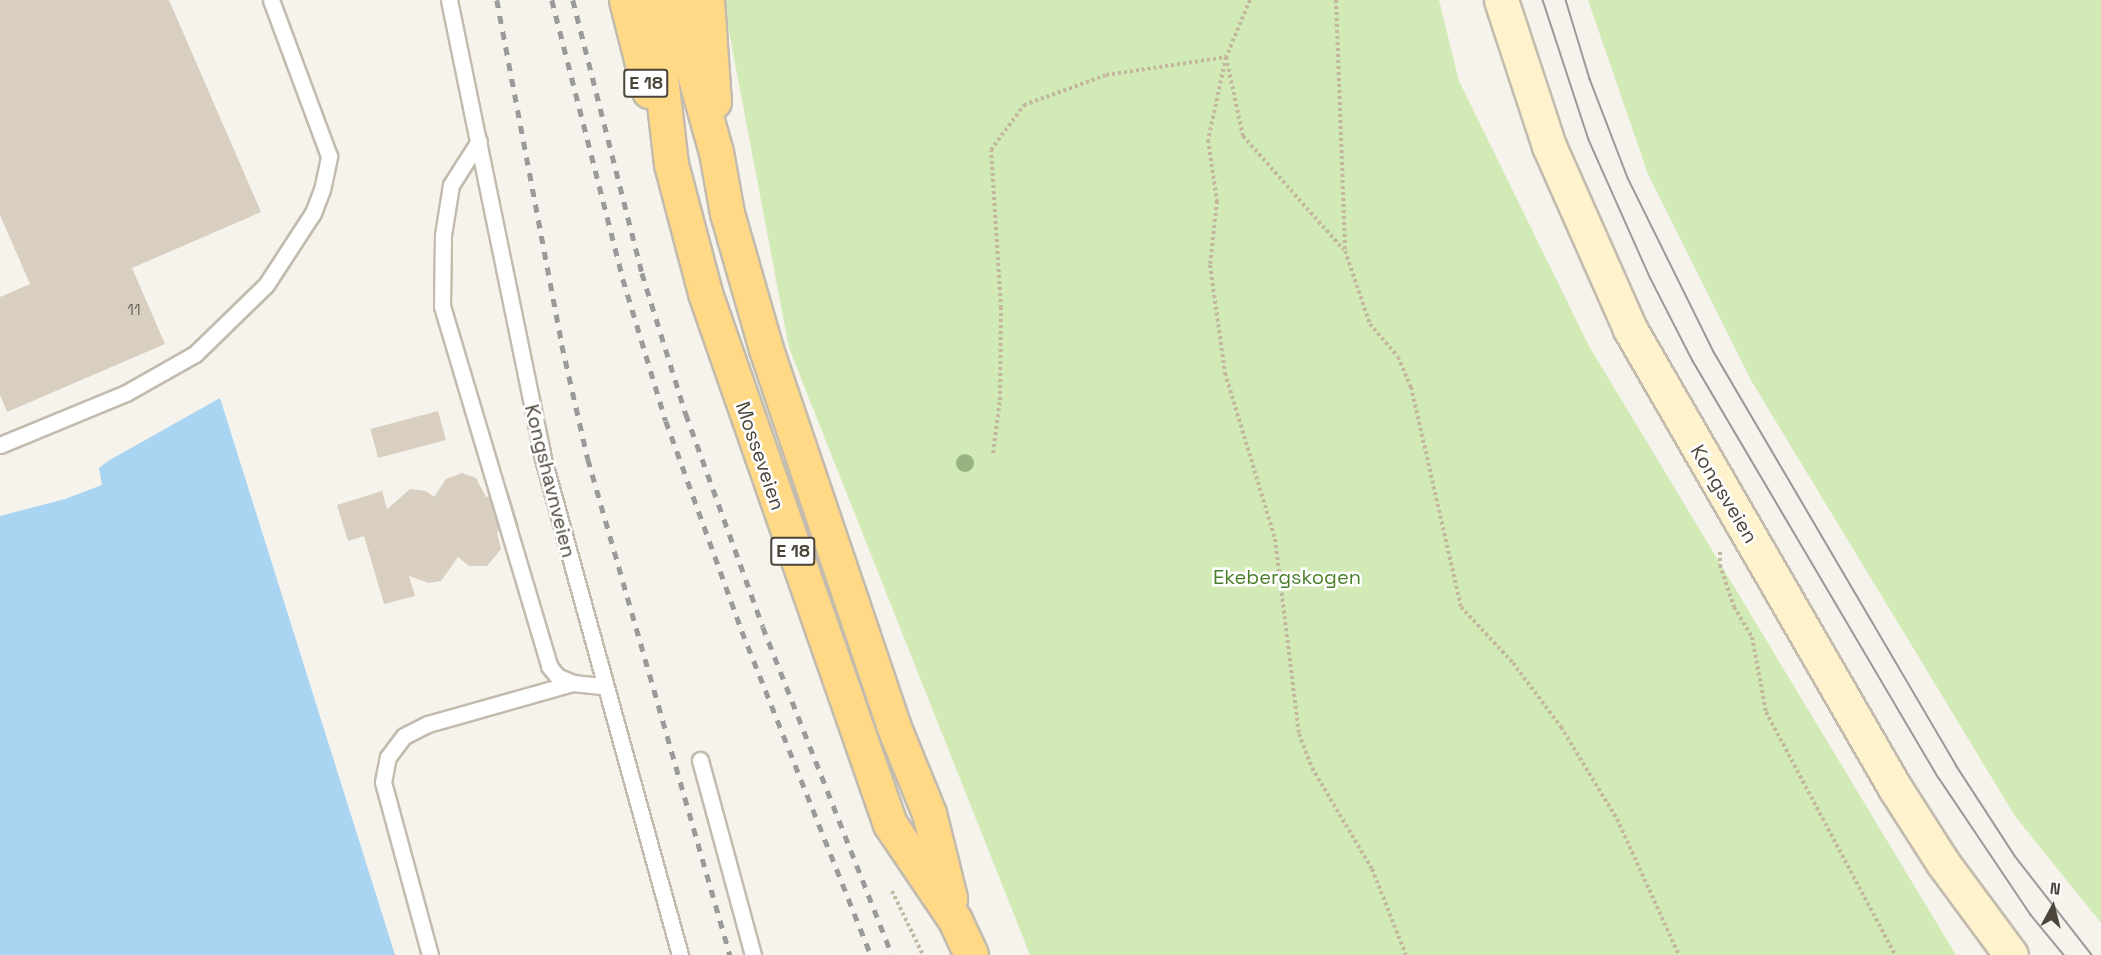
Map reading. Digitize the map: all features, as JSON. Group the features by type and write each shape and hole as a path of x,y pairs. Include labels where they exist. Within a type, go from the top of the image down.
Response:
{"highway":[{"name":"E 18","path":"626,0 633,40 671,164"},
{"name":"Mosseveien","path":"652,0 671,164 705,292 890,824 955,920 971,955"},
{"name":"Mosseveien","path":"679,0 687,49 716,152 727,213 766,350 893,725 929,813 955,920"},
{"name":"E 18","path":"707,0 713,42 716,152"}],"main road":[{"name":"Kongsveien","path":"1501,0 1549,146 1630,329 1895,788 1943,862 2011,955"}],"lane":[{"path":"0,445 126,393 195,354 266,285 313,213 322,190 329,156 271,0"},
{"name":"Kongshavnveien","path":"449,0 542,455 680,955"},
{"path":"479,141 451,184 443,235 442,306 549,666 557,676 573,683 604,686"},
{"path":"430,955 383,782 388,757 404,736 428,724 573,683"},
{"path":"700,760 753,955"}],"path":[{"path":"1250,0 1226,57 1208,140 1217,201 1210,265 1225,373 1275,539 1299,734 1312,768 1372,869 1406,955"},
{"path":"1336,0 1345,251 1370,324 1398,357 1411,387 1461,607 1513,663 1561,727 1617,819 1679,955"},
{"path":"1226,57 1244,136 1345,251"},
{"path":"993,453 1000,400 1001,308 991,150 1024,105 1106,75 1226,57"},
{"path":"1721,542 1720,565 1734,606 1752,637 1766,712 1895,955"}],"green space":[{"name":"Ekebergskogen","path":"723,0 1439,0 1459,81 1589,346 1956,955 1030,955 789,348"},
{"path":"1588,0 2101,0 2101,923 2015,816 1752,382 1648,174"}],"water":[{"path":"220,398 395,955 0,955 0,516 65,499 102,485 99,468 108,461"}],"building":[{"path":"0,0 169,0 261,212 132,268 165,344 7,412 0,395 0,297 30,284 0,215"},
{"path":"438,411 446,440 378,458 370,429"},
{"path":"462,473 476,478 486,497 508,490 519,526 497,532 501,549 487,566 469,566 458,557 441,581 429,583 409,576 415,596 384,604 364,536 348,541 337,505 382,491 387,509 410,489 426,491 434,497 446,479"}],"tram line":[{"path":"1543,0 1589,140 1651,279 1693,361 1939,778 2031,915 2064,955"},
{"path":"1566,0 1590,79 1628,178 1714,352 1956,765 2015,856 2092,955"}],"railway":[{"path":"497,0 562,345 588,459 730,955"},
{"path":"552,0 623,279 666,421 742,631 871,955"},
{"path":"573,0 642,273 686,414 763,627 892,955"}]}
